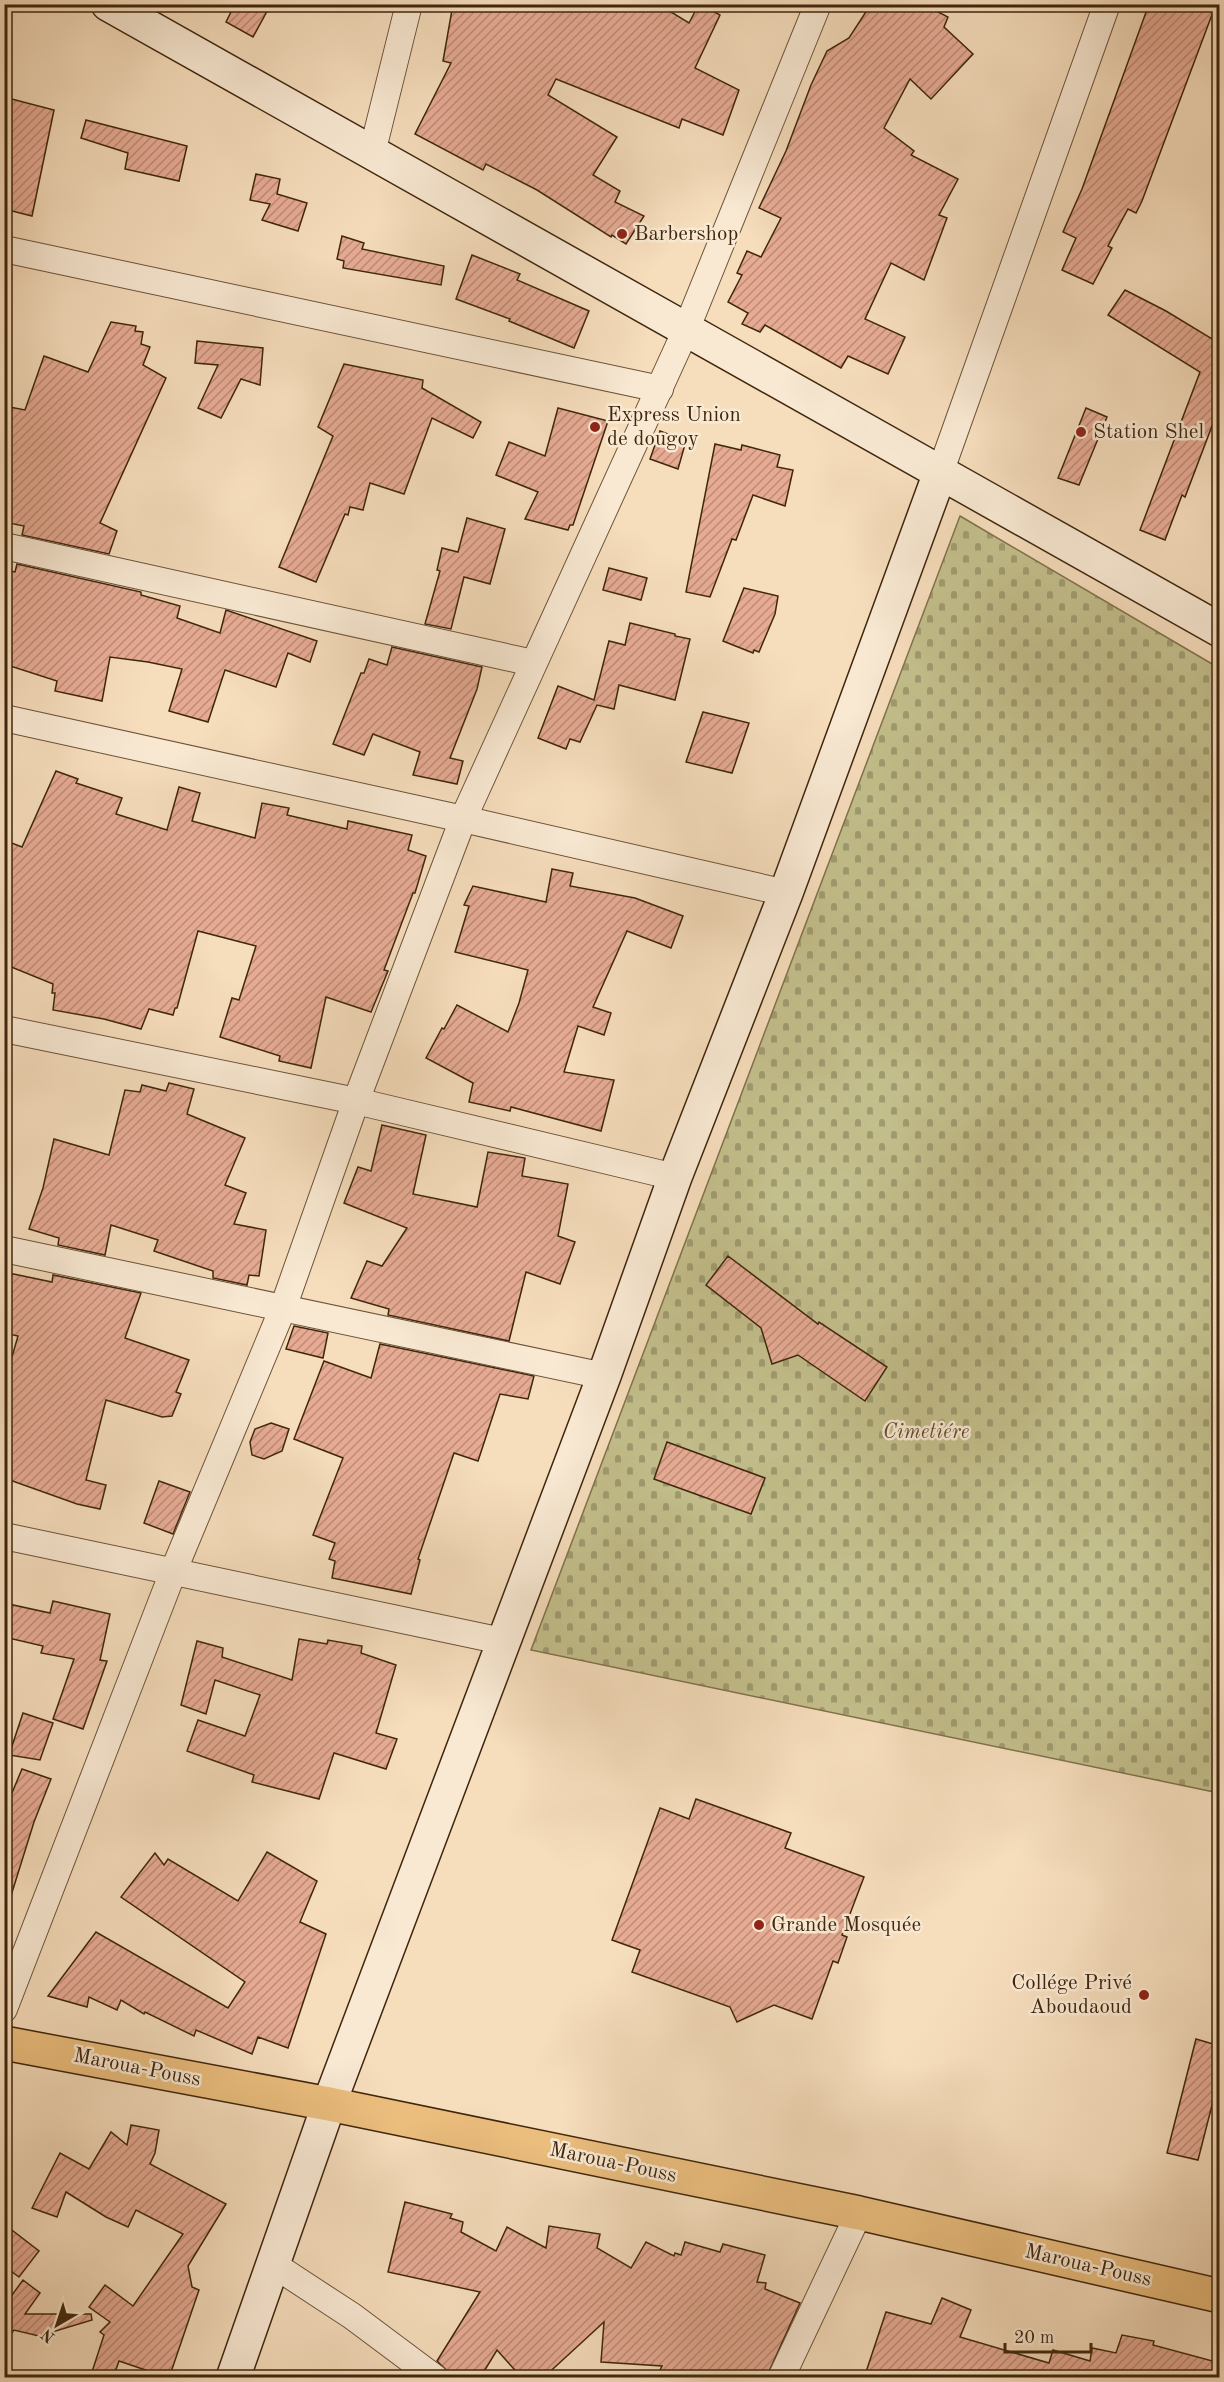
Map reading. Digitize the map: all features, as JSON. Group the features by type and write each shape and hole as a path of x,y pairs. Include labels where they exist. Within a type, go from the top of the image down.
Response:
{"main road":[{"path":"108,4 1220,630"},
{"path":"233,2378 329,2104 604,1376 675,1177 786,893 940,473"},
{"name":"Maroua-Pouss","path":"4,2043 329,2104 859,2213 1220,2296"}],"street":[{"path":"372,153 409,4"},
{"path":"4,2009 172,1572 283,1308 356,1101 463,819 686,330 818,4"},
{"path":"940,473 1107,4"},
{"path":"4,249 660,389"},
{"path":"4,546 533,663"},
{"path":"4,718 786,893"},
{"path":"4,1029 356,1101 675,1177"},
{"path":"4,1249 604,1376"},
{"path":"4,1536 502,1641"},
{"path":"781,2378 859,2213"},
{"path":"274,2265 352,2316 435,2378"}],"green space":[{"name":"Cimetiére","path":"960,516 1219,668 1219,1793 531,1650"}],"building":[{"path":"235,4 271,4 253,37 226,22"},
{"path":"453,4 658,4 689,23 701,4 720,15 695,68 739,90 723,135 682,119 679,128 556,79 548,95 617,137 593,175 620,191 615,202 644,216 626,244 612,235 611,237 537,190 486,164 483,170 415,134 451,63 443,61"},
{"path":"871,4 923,4 948,17 944,27 973,54 931,99 910,79 884,128 914,151 911,155 958,179 939,215 947,218 924,280 891,263 865,319 905,337 888,374 848,356 841,368 765,325 760,332 742,324 748,313 728,302 742,275 737,273 747,251 761,257 781,218 759,208 786,151 811,85 827,51 849,38"},
{"path":"1149,4 1216,4 1142,201 1136,213 1128,209 1108,246 1112,248 1093,284 1062,270 1076,238 1063,232 1082,189"},
{"path":"4,97 54,110 32,216 4,209"},
{"path":"86,120 187,146 179,181 125,169 128,153 81,138"},
{"path":"256,174 280,179 277,194 307,203 298,231 262,220 270,204 250,200"},
{"path":"342,236 364,243 362,249 444,266 441,285 343,268 344,261 337,259"},
{"path":"472,255 520,274 517,280 589,311 574,348 509,321 510,319 456,299"},
{"path":"1125,290 1166,311 1212,339 1217,325 1220,326 1220,405 1185,497 1182,495 1165,540 1140,530 1200,372 1108,315"},
{"path":"111,322 136,326 135,331 143,332 141,344 150,347 143,365 166,378 100,523 117,531 109,554 22,535 24,526 4,522 4,406 25,410 44,356 88,372"},
{"path":"197,341 263,348 260,385 241,379 221,418 198,408 218,365 195,363"},
{"path":"344,364 423,380 422,388 481,422 473,438 432,418 404,494 370,483 363,510 350,507 348,515 345,514 316,582 279,567 333,436 318,427"},
{"path":"558,408 608,421 573,525 570,525 568,530 525,519 538,492 496,475 509,442 545,456"},
{"path":"1086,408 1107,417 1079,485 1058,478"},
{"path":"660,431 686,441 678,469 650,459"},
{"path":"715,444 741,450 742,445 780,455 777,467 793,470 785,506 753,495 736,540 732,539 710,597 686,592"},
{"path":"467,518 505,529 490,584 464,577 451,629 425,624 440,571 437,570 442,548 458,552"},
{"path":"17,564 141,592 141,595 180,606 177,618 220,633 226,610 317,641 310,662 288,653 276,687 225,670 208,722 169,711 182,669 148,662 110,657 102,701 55,691 57,681 4,664 4,570 15,572"},
{"path":"609,568 647,578 641,600 603,590"},
{"path":"744,588 778,596 775,614 759,652 754,650 753,653 723,641"},
{"path":"630,623 690,639 675,700 619,685 614,709 597,705 580,742 570,739 566,749 538,738 558,686 594,700 609,641 625,645"},
{"path":"392,647 482,667 477,689 450,758 463,761 457,784 413,775 420,752 373,734 364,755 333,744 361,673 364,673 369,659 387,665"},
{"path":"703,712 749,723 732,773 686,762"},
{"path":"56,771 78,779 76,783 122,798 116,814 167,830 179,787 200,793 192,821 255,838 262,803 289,808 287,815 347,829 348,821 412,835 408,850 426,856 415,893 413,893 384,970 388,971 371,1012 326,997 311,1068 279,1061 280,1056 220,1037 232,998 239,1000 256,946 198,931 177,1008 173,1015 149,1009 141,1029 104,1019 53,1010 55,993 52,993 53,984 4,964 4,840 22,847"},
{"path":"552,869 573,873 570,886 635,898 683,916 671,948 627,931 593,1007 611,1013 604,1035 578,1026 564,1072 614,1080 601,1131 511,1107 510,1111 469,1102 473,1083 426,1058 457,1005 508,1032 519,1003 528,970 455,952 469,906 464,905 473,886 546,902"},
{"path":"169,1083 194,1089 187,1114 245,1138 225,1185 246,1193 234,1224 266,1230 259,1276 249,1275 247,1285 213,1278 213,1271 154,1251 158,1240 111,1225 105,1255 58,1245 59,1238 29,1229 43,1188 54,1139 109,1155 125,1090 140,1092 142,1085 166,1091"},
{"path":"382,1125 426,1135 413,1194 477,1207 488,1152 525,1158 522,1176 568,1184 558,1236 575,1242 560,1284 526,1272 509,1341 388,1315 389,1309 351,1298 367,1261 382,1266 407,1228 344,1203 358,1167 371,1171"},
{"path":"728,1256 818,1324 819,1322 887,1367 865,1401 798,1355 772,1364 761,1328 706,1285"},
{"path":"4,1272 52,1282 53,1275 141,1293 125,1338 189,1360 176,1392 181,1394 172,1416 162,1417 106,1400 86,1480 106,1485 100,1509 77,1504 4,1478 4,1384 18,1336 4,1333"},
{"path":"294,1326 328,1333 323,1358 286,1349"},
{"path":"380,1344 534,1376 528,1399 500,1394 478,1461 454,1453 418,1559 420,1560 411,1594 332,1578 335,1561 329,1559 335,1543 313,1535 343,1458 294,1439 324,1361 371,1378"},
{"path":"271,1423 289,1429 282,1451 264,1459 252,1455 250,1442 255,1429"},
{"path":"667,1442 765,1478 751,1514 654,1479"},
{"path":"159,1481 190,1492 173,1534 144,1523"},
{"path":"53,1601 110,1614 100,1660 107,1661 83,1729 53,1719 74,1659 41,1653 43,1646 4,1637 4,1603 50,1613"},
{"path":"299,1639 327,1644 328,1640 362,1646 361,1653 396,1665 376,1733 397,1739 386,1769 334,1753 319,1799 252,1782 254,1775 187,1751 198,1720 245,1736 260,1695 215,1680 206,1714 181,1705 197,1641 223,1648 222,1657 292,1680"},
{"path":"23,1713 53,1723 40,1760 9,1755"},
{"path":"22,1769 51,1779 34,1822 10,1899 4,1898 4,1819"},
{"path":"696,1799 791,1833 785,1848 864,1877 842,1935 847,1937 838,1963 833,1961 812,2019 774,2005 737,2022 730,2007 632,1972 640,1950 612,1940 660,1808 689,1819"},
{"path":"267,1852 317,1881 300,1922 326,1934 288,2048 258,2037 252,2054 196,2030 194,2036 145,2012 144,2014 121,2000 117,2010 89,1997 87,2007 48,1996 96,1932 228,2008 245,1982 121,1897 155,1853 164,1865 168,1859 238,1901"},
{"path":"1196,2039 1220,2046 1220,2074 1198,2160 1167,2153"},
{"path":"131,2125 159,2130 155,2153 150,2164 226,2204 188,2266 192,2287 199,2290 169,2378 119,2361 113,2378 90,2378 104,2335 100,2332 110,2322 89,2307 105,2285 133,2306 183,2234 136,2210 128,2227 106,2217 66,2192 57,2217 32,2208 60,2153 89,2169 111,2132 127,2145"},
{"path":"405,2202 452,2214 450,2218 463,2222 461,2232 496,2251 507,2227 546,2248 549,2226 600,2234 597,2248 631,2268 646,2242 674,2256 675,2253 681,2255 685,2242 720,2252 723,2244 765,2255 757,2282 766,2283 765,2289 800,2303 766,2378 656,2378 662,2366 601,2362 604,2322 543,2378 522,2378 497,2350 480,2378 450,2378 448,2372 437,2361 480,2292 388,2272"},
{"path":"4,2224 39,2251 19,2277 4,2266"},
{"path":"23,2280 40,2293 25,2314 91,2314 92,2320 39,2336 14,2330 4,2343 4,2306"},
{"path":"942,2298 971,2310 960,2337 1049,2363 1053,2350 1090,2361 1092,2348 1116,2353 1122,2335 1154,2341 1153,2345 1220,2363 1220,2378 864,2378 886,2312 931,2324"}],"place":[{"name":"Barbershop","path":"622,234"},
{"name":"Express Union de dougoy","path":"595,427"},
{"name":"Station Shel","path":"1081,432"},
{"name":"Grande Mosquée","path":"759,1925"},
{"name":"Collége Privé Aboudaoud","path":"1144,1995"}]}
